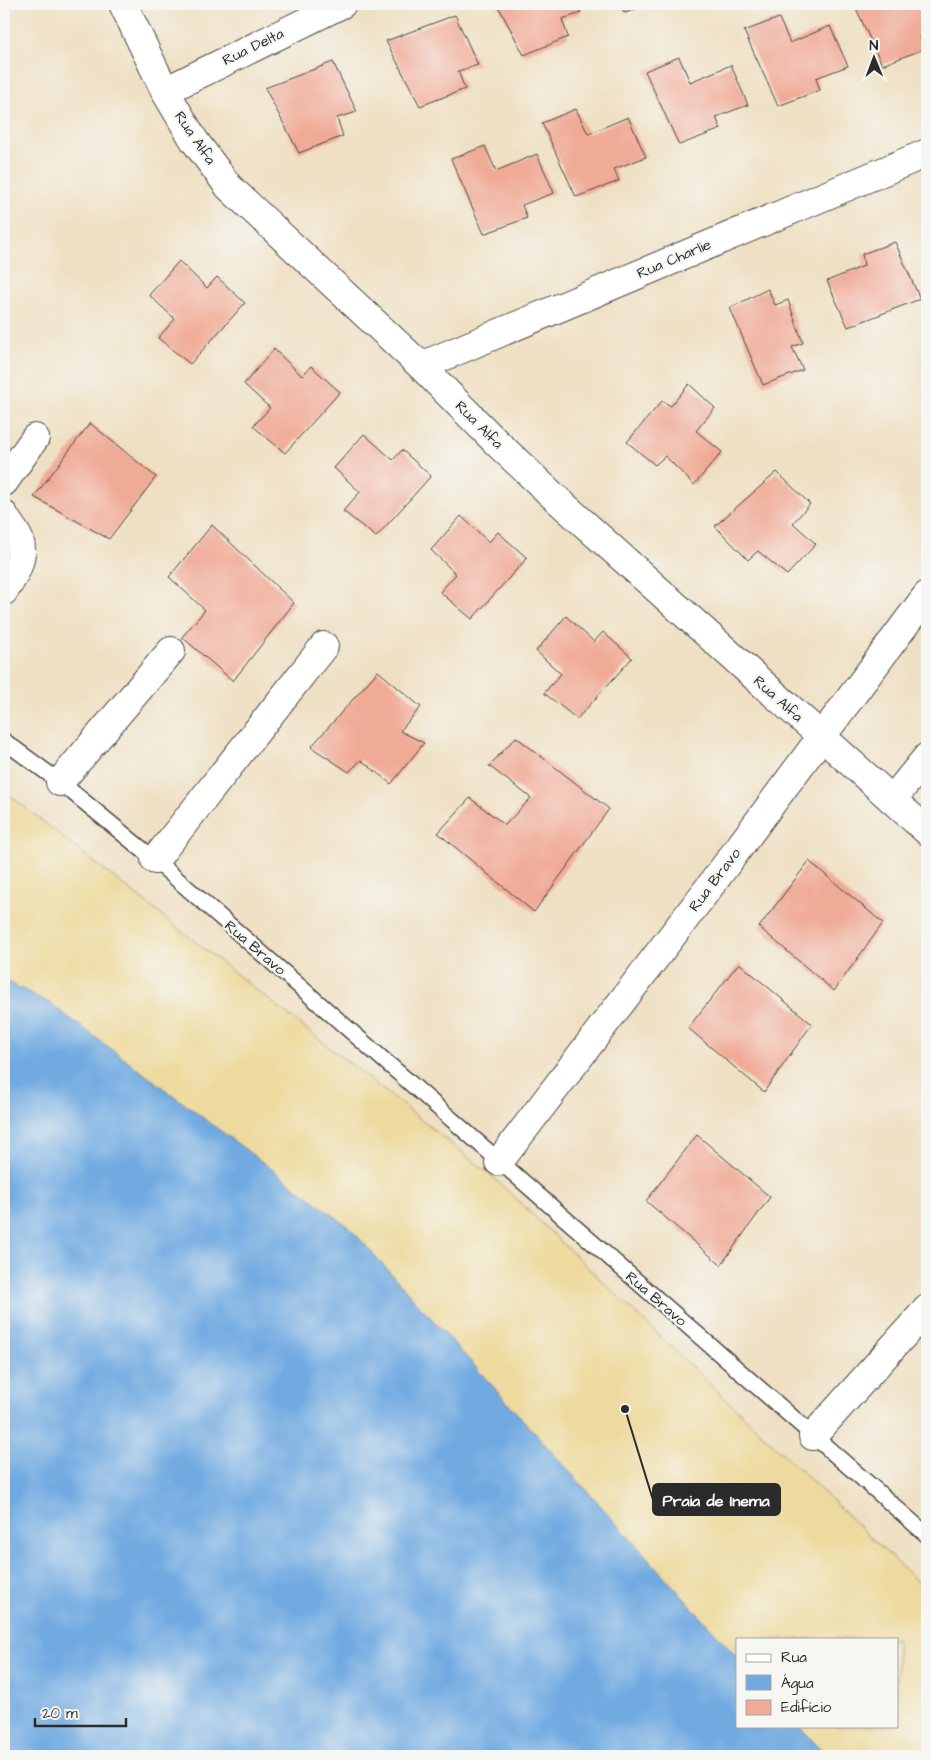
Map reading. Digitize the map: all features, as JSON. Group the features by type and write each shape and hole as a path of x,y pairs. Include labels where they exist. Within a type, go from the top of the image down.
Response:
{"street":[{"name":"Rua Alfa","path":"123,4 165,91 194,140 229,187 421,366 523,468 820,737 927,831"},
{"name":"Rua Delta","path":"165,91 342,4"},
{"name":"Rua Charlie","path":"421,366 927,152"},
{"path":"4,482 35,438"},
{"path":"4,514 19,539 22,556 4,591"},
{"name":"Rua Bravo","path":"499,1162 718,877 927,595"},
{"path":"155,860 324,646"},
{"path":"60,782 171,651"},
{"path":"892,800 927,758"},
{"path":"814,1436 927,1309"}],"lane":[{"name":"Rua Bravo","path":"4,741 60,782 155,860 927,1535"}],"sand":[{"path":"4,791 491,1175 927,1591 927,1756 827,1756 801,1728 898,1728 898,1638 736,1638 736,1656 51,1004 4,980"}],"water":[{"path":"4,980 51,1004 349,1227 736,1656 736,1728 801,1728 827,1756 4,1756"}],"building":[{"path":"497,4 577,4 581,13 562,19 568,37 524,55"},
{"path":"620,4 648,4 625,13"},
{"path":"854,4 927,4 927,34 920,37 924,49 882,65"},
{"path":"455,15 478,65 458,71 465,89 420,106 386,41"},
{"path":"779,18 790,43 830,26 848,66 816,78 820,90 778,106 744,31"},
{"path":"679,57 690,82 731,65 748,105 716,117 721,129 679,145 645,71"},
{"path":"333,62 357,112 337,118 343,136 299,153 265,88"},
{"path":"576,109 588,134 628,117 646,157 614,169 619,181 576,197 542,123"},
{"path":"485,146 496,171 537,154 554,193 522,205 527,218 484,234 451,159"},
{"path":"895,242 920,299 848,327 827,281 864,266 862,254"},
{"path":"179,261 207,288 217,277 245,303 190,364 158,338 175,319 149,295"},
{"path":"768,289 775,305 788,300 803,343 792,347 803,370 763,385 730,308"},
{"path":"274,349 302,376 311,366 340,392 285,453 253,426 270,408 244,384"},
{"path":"689,384 715,408 696,431 722,452 694,485 665,456 655,465 627,442 662,401 671,406"},
{"path":"90,423 156,477 109,539 34,497"},
{"path":"364,434 393,460 402,450 431,476 376,537 343,511 360,492 334,468"},
{"path":"777,472 810,504 793,523 816,544 787,575 758,551 748,560 715,526"},
{"path":"461,516 489,542 498,532 527,558 472,619 440,592 456,574 431,550"},
{"path":"212,525 294,603 233,681 182,637 205,610 169,577"},
{"path":"566,616 594,642 603,632 632,658 577,719 544,693 561,674 536,651"},
{"path":"378,671 421,707 400,731 424,743 391,784 361,760 349,772 311,747"},
{"path":"516,737 609,809 534,912 438,833 470,798 505,825 531,798 489,766"},
{"path":"809,861 883,923 834,991 759,927"},
{"path":"739,963 812,1024 764,1092 688,1028"},
{"path":"697,1135 770,1197 721,1265 646,1201"}],"place":[{"name":"Praia de Inema","path":"625,1409"}]}
